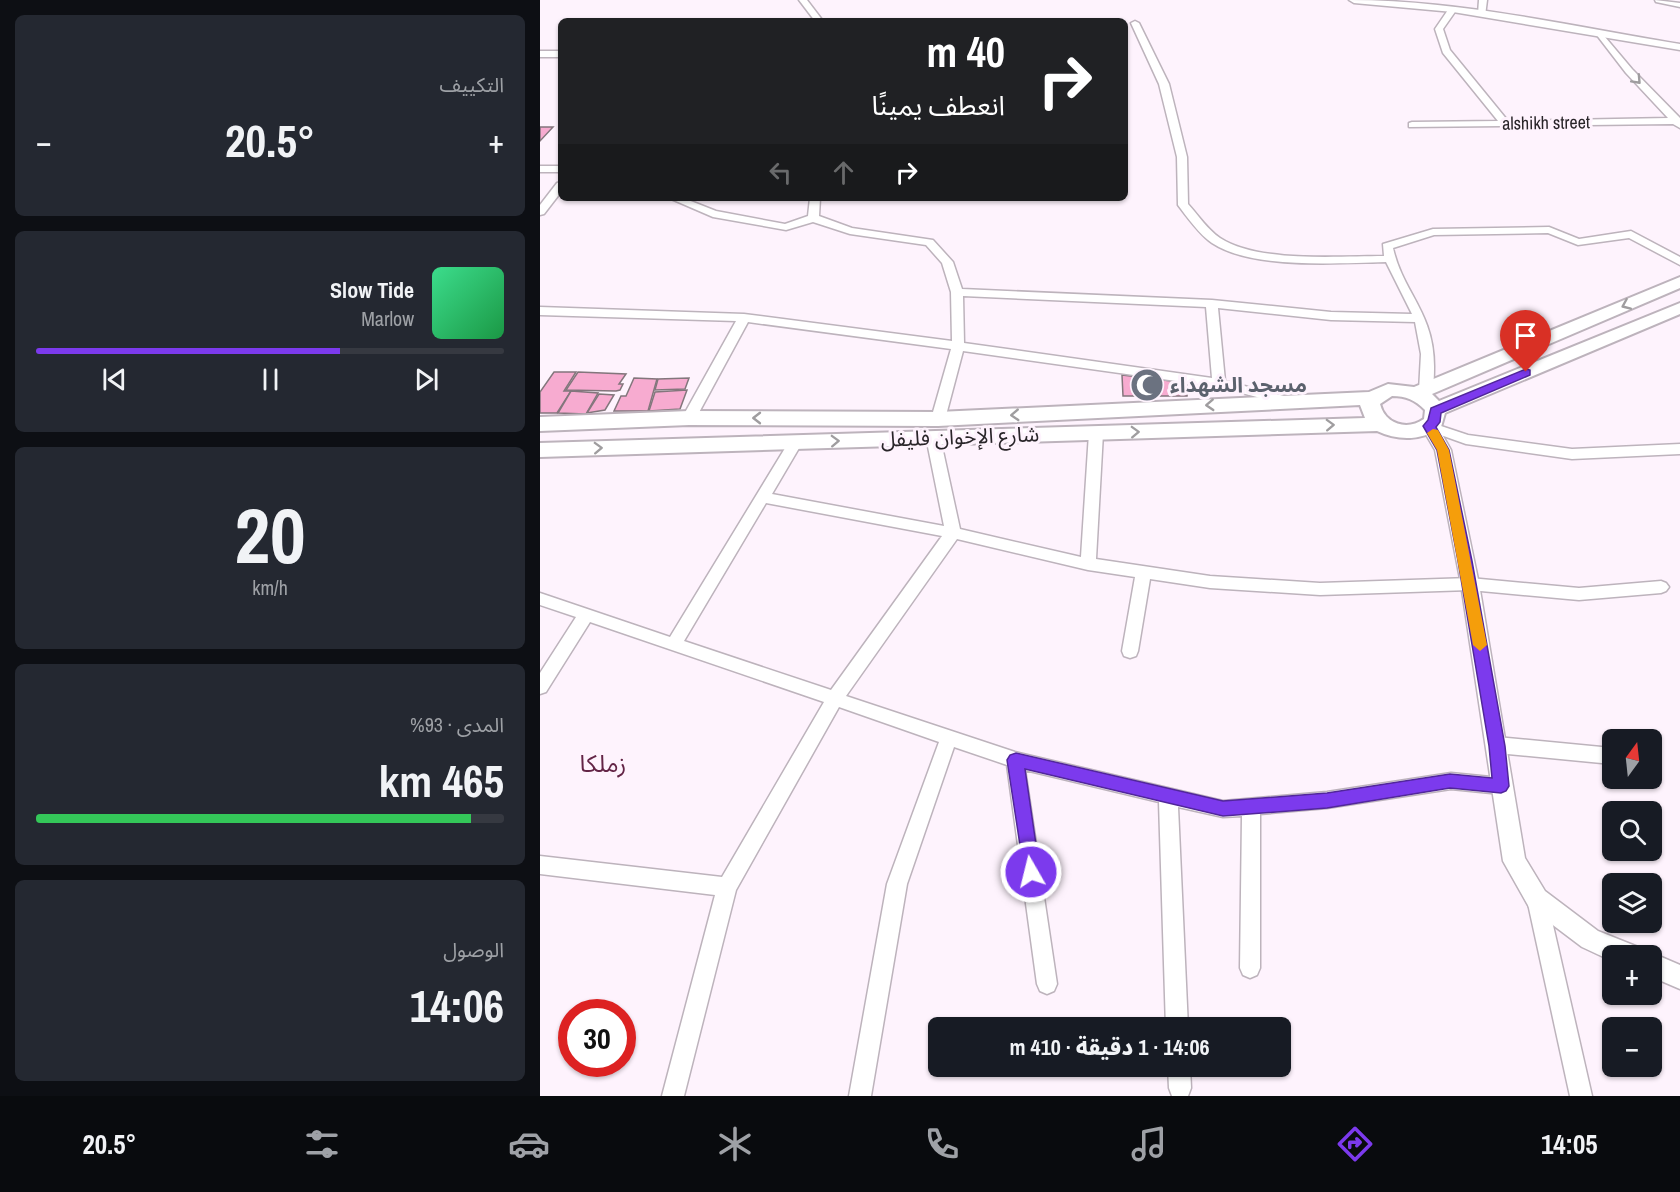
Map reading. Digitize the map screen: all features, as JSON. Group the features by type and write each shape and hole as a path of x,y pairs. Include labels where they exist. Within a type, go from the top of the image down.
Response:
{"main road":[{"path":"1680,282 1421,392 1388,390 1373,398 1370,410 1380,423 1406,432 1432,418 1680,308"},
{"path":"1421,392 1432,418"},
{"name":"شارع الإخوان فليفل","path":"540,450 795,443 935,428 1287,401 1373,398"},
{"name":"شارع الإخوان فليفل","path":"540,424 689,418 1096,433 1380,423"}],"street":[{"path":"803,0 817,18"},
{"path":"1354,0 1453,9 1680,47"},
{"path":"1482,14 1483,0"},
{"path":"1659,0 1680,5"},
{"path":"1453,9 1439,29 1446,51 1506,124"},
{"path":"1135,23 1164,84 1182,157 1183,205 1215,240 1241,252 1303,260 1389,260"},
{"path":"1600,34 1629,71 1678,123"},
{"path":"540,54 558,54"},
{"name":"alshikh street","path":"1412,125 1678,123"},
{"path":"540,169 558,169"},
{"path":"540,212 558,189"},
{"path":"673,1096 727,887 835,698 954,532 935,428 958,346 957,291 947,262 929,242 850,231 813,218 786,227 713,214 681,201"},
{"path":"813,218 814,201"},
{"path":"1421,392 1426,345 1420,318 1389,260 1387,246 1433,232 1549,230 1578,242 1631,234 1680,262"},
{"path":"957,291 1212,304 1331,316 1420,318"},
{"path":"1212,304 1219,383"},
{"path":"540,311 744,318 1219,383 1287,401"},
{"path":"689,418 744,318"},
{"path":"1432,418 1466,439 1572,454 1678,453"},
{"path":"1432,418 1443,450 1470,584 1514,861 1537,899 1581,1096"},
{"path":"1088,564 1096,433"},
{"path":"675,643 795,443"},
{"path":"762,497 954,532 1088,564 1210,582 1320,589 1470,584 1580,594 1661,587"},
{"path":"1130,651 1143,573"},
{"path":"540,599 588,613 1016,760 1223,809 1327,800 1450,781 1501,786"},
{"path":"540,687 588,613"},
{"path":"860,1096 897,884 949,737"},
{"path":"1497,746 1602,755"},
{"path":"1016,760 1047,984"},
{"path":"1168,796 1177,1017"},
{"path":"1250,968 1251,807"},
{"path":"540,865 727,887"},
{"path":"1537,899 1590,939 1604,945"},
{"path":"1662,969 1680,977"}],"building":[{"path":"540,127 553,127 540,141"},
{"path":"554,372 576,372 564,391 571,391 557,413 540,413 540,392"},
{"path":"578,372 626,374 619,384 623,384 620,390 566,390"},
{"path":"1122,375 1188,383 1187,396 1123,396"},
{"path":"634,378 657,379 648,411 614,411 621,396 626,396"},
{"path":"689,378 685,389 655,390 658,379"},
{"path":"687,390 680,409 649,411 655,392"},
{"path":"571,391 598,393 586,414 558,413"},
{"path":"599,394 614,395 605,410 587,413"}],"slow traffic":[{"path":"1433,433 1443,450 1480,645"}],"place":[{"name":"مسجد الشهداء","path":"1147,385"}],"district":[{"name":"زملكا","path":"603,764"}],"route":[{"path":"1031,872 1016,760 1223,809 1327,800 1450,781 1501,786 1497,746 1470,584 1443,450 1429,426 1434,422 1435,411 1526,372"}]}
